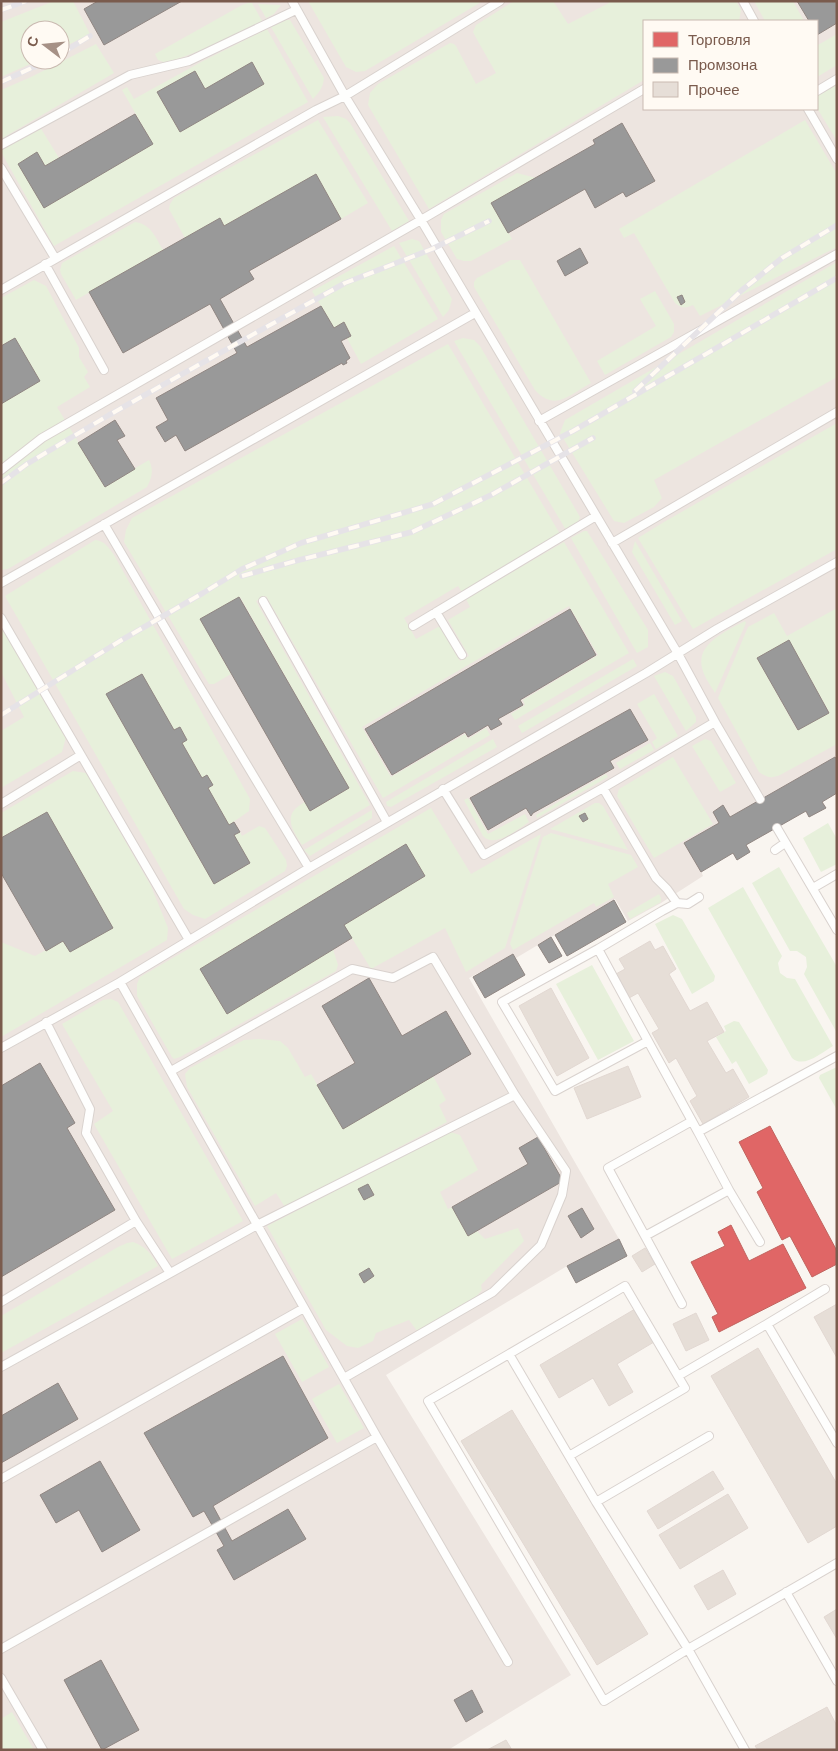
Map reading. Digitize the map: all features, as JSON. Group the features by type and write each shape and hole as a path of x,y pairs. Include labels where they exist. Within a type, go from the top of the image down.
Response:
{"lane":[{"path":"292,1 345,96 421,220 677,652 760,799"},
{"path":"1,290 316,110 345,96 500,1"},
{"path":"743,1 753,20"},
{"path":"1,146 130,75 190,61 296,10"},
{"path":"818,90 837,79"},
{"path":"1,470 42,438 643,91"},
{"path":"809,110 837,159"},
{"path":"1,168 56,258"},
{"path":"539,421 837,254"},
{"path":"46,264 104,370"},
{"path":"1,583 475,313"},
{"path":"612,543 837,412"},
{"path":"413,626 596,516"},
{"path":"104,524 309,868"},
{"path":"1,1048 120,982 443,789 646,673 677,652 837,562"},
{"path":"263,601 387,822"},
{"path":"436,612 462,655"},
{"path":"1,618 189,940"},
{"path":"443,789 484,855 715,722"},
{"path":"1,804 81,755"},
{"path":"603,788 656,878 677,903"},
{"path":"777,828 837,930"},
{"path":"775,850 785,843"},
{"path":"813,888 837,874"},
{"path":"648,1041 555,1091 502,1002 598,950 677,903 688,904 699,897"},
{"path":"598,950 729,1190 760,1242"},
{"path":"170,1072 352,968 393,978 433,957 515,1095 566,1171 562,1195 541,1245 493,1292 344,1378"},
{"path":"120,982 377,1437 508,1662"},
{"path":"46,1022 90,1109 86,1134 136,1221 170,1273"},
{"path":"698,1132 837,1056"},
{"path":"1,1367 257,1224 515,1095"},
{"path":"682,1304 608,1168 692,1121"},
{"path":"645,1236 729,1190"},
{"path":"1,1302 136,1221"},
{"path":"569,1456 685,1388 625,1286 428,1402 604,1700 837,1563"},
{"path":"678,1376 825,1289"},
{"path":"1,1479 304,1308"},
{"path":"767,1324 837,1442"},
{"path":"509,1354 596,1502 688,1649 746,1750"},
{"path":"596,1502 709,1436"},
{"path":"1,1649 377,1437"},
{"path":"786,1592 837,1682"},
{"path":"1,1678 43,1750"}],"shaded area":[{"path":"1,1 837,1 837,793 823,801 826,808 809,817 805,812 784,823 701,871 703,876 661,903 628,921 615,899 516,958 513,954 469,978 619,1239 567,1266 386,1375 571,1675 448,1750 1,1750"}],"green space":[{"path":"54,1 73,1 90,34 70,44 70,20 20,20 20,68 1,77 1,22"},
{"path":"308,1 483,1 365,71 356,72 346,67"},
{"path":"514,1 553,1 568,24 609,3 609,1 736,1 741,10 739,20 643,20 643,81 429,209 368,105 370,93 378,84 450,43 456,46 476,84 496,73 473,32 476,25"},
{"path":"754,1 793,1 803,20 764,20"},
{"path":"248,3 252,3 262,21 205,49 166,63 158,60 155,54"},
{"path":"258,4 281,5 274,14 266,18"},
{"path":"290,20 324,78 322,87 313,99 271,27"},
{"path":"267,29 308,102 54,246 1,152 1,148 40,127 59,158 45,166 37,153 44,207 153,144 122,90 127,87 134,99","holes":["252,62 264,83 180,132 157,92 195,71 205,89"]},
{"path":"837,34 837,65 818,76 818,45"},
{"path":"96,44 114,73 1,139 1,90 45,70 70,70 70,57"},
{"path":"837,78 837,99 835,100 837,102 837,141 818,110 818,89"},
{"path":"338,116 350,123 409,221 392,231 323,117"},
{"path":"318,120 368,203 341,219 316,175 224,226 220,218 185,238 169,209 174,198"},
{"path":"805,120 837,174 837,247 700,316 693,305 681,307 677,305 634,233 624,238 619,229"},
{"path":"517,173 536,178 492,203 512,239 471,261 457,259 441,232 441,220 444,214"},
{"path":"135,222 141,223 149,229 163,250 76,300 61,274 62,263"},
{"path":"412,239 419,241 452,299 449,310 443,317 399,243"},
{"path":"394,246 438,319 361,364 347,338 351,336 344,323 334,328 312,291"},
{"path":"511,260 520,260 591,383 562,399 556,401 549,400 542,397 535,390 474,287 474,282 477,278"},
{"path":"837,262 837,377 654,480 662,498 654,507 624,523 614,521 560,433 565,420"},
{"path":"34,280 46,286 79,348 79,357 88,372 84,377 90,387 57,407 105,486 149,460 152,474 147,487 8,569 1,570 1,404 40,381 15,338 1,346 1,298"},
{"path":"655,291 674,324 674,332 671,337 605,375 597,361 656,326 640,299"},
{"path":"463,338 474,340 480,346 580,517 578,523 566,530 454,341"},
{"path":"448,344 560,534 462,592 458,586 404,618 416,639 440,626 460,661 469,656 448,620 470,607 466,599 564,542 629,653 515,720 511,714 525,705 523,700 598,655 569,606 362,727 391,777 465,734 468,739 486,728 490,735 383,798 266,596 256,601 370,805 302,845 292,827 291,816 293,811 305,802 311,811 349,788 240,597 200,619 231,674 214,684 209,684 124,542 126,530 132,518"},
{"path":"837,423 837,549 693,629 638,538"},
{"path":"587,531 648,630 648,647 637,653 571,538"},
{"path":"95,540 104,543 114,555 250,799 249,811 229,825 208,788 213,785 207,775 202,778 182,743 187,740 180,727 174,730 142,674 106,694 214,884 250,863 234,835 240,832 242,836 259,826 265,828 286,860 287,866 285,871 205,919 193,915 184,909 5,596"},
{"path":"635,541 682,621 675,625 632,552"},
{"path":"837,608 837,744 780,775 769,777 759,772 718,698 748,627 774,613 787,636","holes":["789,640 829,712 797,730 757,658"]},
{"path":"745,621 746,623 715,693 706,678 701,659 708,645 714,639"},
{"path":"1,627 66,737 62,752 1,788 1,731 24,717 1,672"},
{"path":"633,659 637,666 522,733 518,726"},
{"path":"665,672 673,676 696,717 696,722 686,731 654,676"},
{"path":"654,694 678,736 656,749 652,742 657,738 637,704"},
{"path":"493,739 497,747 391,807 387,806 386,802"},
{"path":"705,739 711,741 736,783 720,792 692,746"},
{"path":"650,743 654,750 620,769 616,763"},
{"path":"673,757 713,824 654,858 617,796 619,789"},
{"path":"73,771 86,773 151,886 168,928 167,940 1,1037 1,942 35,956 63,941 70,952 112,928 47,812 1,838 1,813"},
{"path":"606,774 608,777 537,818 536,815"},
{"path":"468,798 488,834 525,814 529,822 500,839 488,839 483,836 464,800"},
{"path":"595,803 603,806 628,850 550,829"},
{"path":"431,808 471,874 541,834 505,948 466,972 445,928 371,969 344,925 425,876 405,844 201,969 333,949 338,965 336,971 180,1057 174,1059 172,1057 137,996 137,984 140,977"},
{"path":"372,810 372,818 310,856 304,850"},
{"path":"828,823 837,839 837,864 821,872 803,838"},
{"path":"551,833 631,855 638,867 608,884 614,897 596,907 594,903 513,950 510,944 543,837"},
{"path":"779,867 837,967 837,1033 804,974 807,967 806,957 797,951 790,951 752,883"},
{"path":"743,887 782,956 778,963 780,973 787,978 795,979 833,1046 807,1061 797,1061 792,1058 708,908"},
{"path":"659,894 661,902 630,919 627,913"},
{"path":"673,915 682,919 715,976 714,981 692,994 655,924"},
{"path":"592,965 634,1041 598,1060 556,984"},
{"path":"111,999 118,1002 243,1221 172,1259 94,1124 113,1111 62,1024 103,1000"},
{"path":"734,1021 739,1022 768,1070 767,1074 749,1084 736,1061 732,1064 716,1037 726,1031 724,1026"},
{"path":"244,1040 280,1041 288,1048 305,1077 311,1074 343,1128 433,1076 446,1100 439,1105 447,1122 285,1207 276,1193 255,1206 187,1087 185,1074 190,1068"},
{"path":"837,1067 837,1110 819,1078 820,1075"},
{"path":"450,1132 460,1135 478,1170 440,1192 448,1209 452,1207 468,1235 477,1231 485,1239 518,1228 524,1241 481,1285 482,1290 474,1299 418,1332 409,1320 376,1333 373,1341 358,1348 347,1346 326,1330 267,1226"},
{"path":"133,1242 148,1251 158,1266 1,1353 1,1316 118,1247"},
{"path":"302,1319 329,1367 302,1382 275,1334"},
{"path":"339,1384 364,1428 337,1443 312,1399"},
{"path":"12,1712 34,1750 1,1750 1,1719"}],"building: Торговля":[{"path":"770,1126 837,1251 837,1264 812,1277 790,1236 782,1240 757,1192 763,1188 739,1142"},
{"path":"731,1225 749,1261 783,1244 806,1288 719,1332 712,1317 718,1314 691,1262 725,1246 718,1232"}],"building: Промзона":[{"path":"98,1 182,1 104,45 84,9"},
{"path":"797,1 837,1 837,23 818,34 818,20 808,20"},
{"path":"252,62 264,84 180,132 157,92 195,71 205,89"},
{"path":"135,114 153,144 44,208 18,164 37,152 45,166"},
{"path":"622,123 655,181 626,197 623,192 595,208 585,189 508,233 491,203 595,144 593,140"},
{"path":"316,174 341,219 249,271 254,279 220,299 247,347 321,306 334,328 344,322 351,336 341,341 350,358 346,361 347,363 343,365 342,363 185,451 176,435 165,442 156,427 168,420 156,398 237,353 210,304 123,353 89,292 220,218 224,226"},
{"path":"580,248 588,263 565,276 557,261"},
{"path":"682,295 685,302 681,305 677,297"},
{"path":"15,338 40,381 1,404 1,346"},
{"path":"115,420 125,436 117,440 135,469 105,487 78,443"},
{"path":"239,597 349,788 310,811 200,619"},
{"path":"570,609 596,655 520,700 523,705 498,719 502,724 491,730 488,725 468,737 465,732 392,775 365,729"},
{"path":"789,640 829,713 798,730 757,658"},
{"path":"142,674 174,730 180,727 187,740 182,743 202,778 207,775 213,785 208,788 229,825 234,822 240,832 234,835 250,863 214,884 106,694"},
{"path":"630,709 648,740 610,761 614,768 533,813 531,816 526,808 488,830 470,798"},
{"path":"835,757 837,760 837,793 822,802 826,808 809,817 806,811 746,845 750,852 737,860 733,853 701,872 684,843 719,823 713,812 723,805 730,817"},
{"path":"47,812 113,928 70,952 63,941 46,951 1,873 1,838"},
{"path":"585,813 588,819 583,822 579,816"},
{"path":"406,844 425,876 344,925 352,938 227,1014 200,969"},
{"path":"614,900 626,922 567,956 555,935"},
{"path":"551,937 562,956 549,963 538,945"},
{"path":"513,954 525,975 485,998 473,977"},
{"path":"369,978 402,1036 446,1011 471,1054 343,1129 317,1085 355,1063 322,1006"},
{"path":"40,1063 75,1123 67,1128 115,1210 1,1277 1,1086"},
{"path":"538,1137 563,1181 468,1236 452,1207 528,1164 519,1148"},
{"path":"368,1184 374,1195 364,1200 358,1189"},
{"path":"582,1208 594,1229 581,1238 568,1216"},
{"path":"619,1239 627,1256 576,1283 567,1266"},
{"path":"369,1268 374,1276 364,1283 359,1274"},
{"path":"283,1356 328,1438 213,1506 232,1541 288,1509 306,1539 234,1580 217,1550 224,1546 204,1511 193,1517 144,1433"},
{"path":"58,1383 78,1419 1,1463 1,1416"},
{"path":"100,1461 140,1530 102,1552 79,1510 56,1523 40,1495"},
{"path":"101,1660 139,1730 102,1750 64,1680"},
{"path":"472,1690 483,1712 466,1722 454,1700"}],"building: Прочее":[{"path":"650,941 655,950 663,946 676,969 669,974 690,1011 707,1002 724,1032 707,1041 726,1073 733,1069 749,1097 703,1124 690,1101 697,1096 676,1058 669,1063 652,1033 659,1029 638,993 629,998 616,974 625,969 619,959"},
{"path":"551,988 589,1058 557,1076 519,1006"},
{"path":"628,1066 641,1097 587,1119 574,1088"},
{"path":"645,1248 655,1264 642,1272 632,1256"},
{"path":"837,1304 837,1358 814,1317"},
{"path":"635,1309 654,1342 617,1364 633,1392 609,1406 593,1378 559,1398 540,1365"},
{"path":"696,1313 709,1340 686,1351 673,1324"},
{"path":"758,1348 837,1484 837,1526 808,1543 711,1376"},
{"path":"512,1410 648,1634 597,1665 461,1441"},
{"path":"713,1471 724,1489 658,1529 647,1511"},
{"path":"728,1494 748,1528 680,1569 659,1535"},
{"path":"723,1570 736,1594 708,1610 694,1586"},
{"path":"837,1609 837,1639 824,1617"},
{"path":"827,1707 837,1726 837,1749 758,1750 755,1746"},
{"path":"506,1740 512,1750 487,1750"}],"railway":[{"path":"1,10 26,1"},
{"path":"70,48 90,36"},
{"path":"1,82 27,70"},
{"path":"1,483 27,464 109,415 345,283 432,249 489,221"},
{"path":"635,391 742,290 782,258 837,225"},
{"path":"1,715 120,641 242,569 301,543 433,504 573,431 837,278"},
{"path":"242,576 412,532 491,495 593,438"}]}
